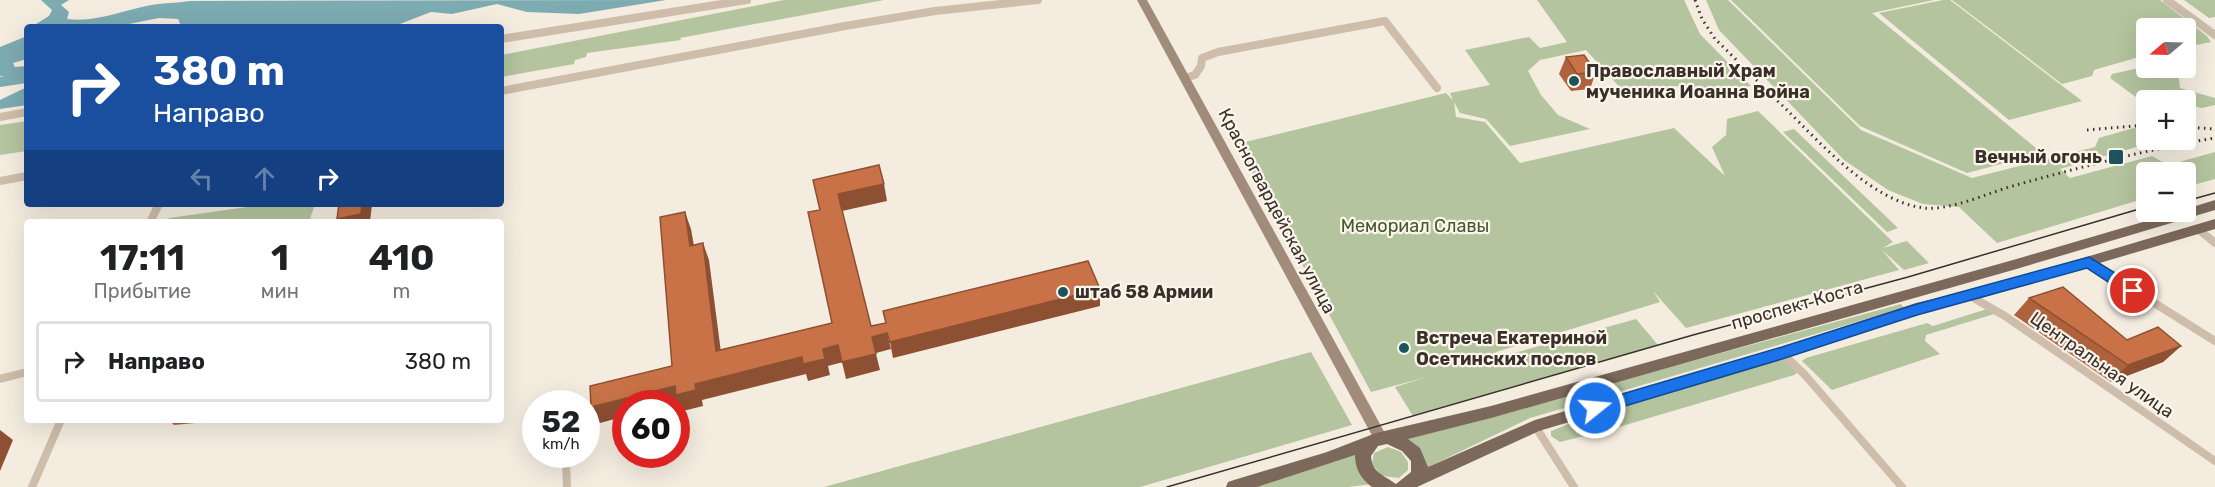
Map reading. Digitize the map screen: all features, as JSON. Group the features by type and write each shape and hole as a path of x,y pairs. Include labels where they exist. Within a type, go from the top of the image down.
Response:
{"main road":[{"name":"Красногвардейская улица","path":"1142,0 1381,440"},
{"name":"проспект Коста","path":"1234,487 1381,440 1491,412 2215,206"},
{"path":"1412,484 1535,426 1949,301 2215,224"},
{"path":"1934,286 1949,301"},
{"path":"1387,487 1377,482 1365,469 1363,454 1381,440 1404,443 1416,453 1420,466 1412,484"},
{"path":"1381,487 1387,487"}],"street":[{"path":"504,39 747,0"},
{"path":"504,90 856,24 935,11 1038,0"},
{"path":"2167,0 2215,35"},
{"path":"1185,78 1195,75 1201,66 1202,58 1218,52 1385,21 1437,88"},
{"path":"0,117 24,113"},
{"path":"0,181 24,177"},
{"path":"2198,229 2215,243"},
{"path":"2089,262 2215,340"},
{"name":"Центральная улица","path":"1970,296 2004,316 2199,453 2215,461"},
{"path":"1782,353 1805,375 1902,487"},
{"path":"0,379 24,373"},
{"path":"32,487 60,423"},
{"path":"1535,426 1574,487"},
{"path":"566,468 567,487"}],"green space":[{"path":"784,0 884,0 680,38 681,40 587,53 586,57 575,60 574,64 504,76 504,54"},
{"name":"Мемориал Славы","path":"1537,0 1684,0 1700,34 1751,86 1698,94 1677,86 1623,91 1586,50 1540,60 1528,71 1541,95 1558,115 1590,129 1510,146 1486,119 1460,113 1454,102 1456,117 1485,122 1520,163 1674,128 1725,176 1712,147 1726,135 1727,119 1758,111 1893,242 1883,248 1907,241 1929,263 1904,270 1881,249 1899,270 1686,328 1653,291 1660,302 1496,352 1500,357 1636,319 1658,345 1413,416 1395,387 1427,377 1371,392 1237,144 1446,93 1453,100 1450,93 1490,85 1465,50 1529,37 1540,48 1567,42"},
{"path":"1706,0 1728,0 1861,130 1972,178 2095,147 2099,138 2136,127 2136,147 2060,169 2070,178 2152,156 2163,162 2136,162 2136,201 1997,243 1959,207 1923,204 1888,190 1844,160 1719,30"},
{"path":"1731,0 1934,0 1872,13 2042,153 1967,173 1860,126"},
{"path":"1950,0 2082,101 2009,120 1879,13"},
{"path":"1952,0 2160,0 2184,18 2136,18 2136,58 2094,70 2092,76 2062,84"},
{"path":"2184,0 2215,0 2215,17 2209,18"},
{"path":"2196,28 2207,36 2211,42 2196,45"},
{"path":"2136,69 2136,78 2179,78 2180,88 2187,90 2136,90 2136,97 2110,78 2112,74"},
{"path":"2196,93 2215,98 2215,105 2196,107"},
{"path":"24,121 24,151 0,155 0,125"},
{"path":"1794,129 1898,228 1887,232 1783,132"},
{"path":"2215,152 2215,179 2196,184 2196,162 2179,162"},
{"path":"248,207 314,207 310,219 169,218"},
{"path":"1901,304 1904,308 1530,418 1424,469 1417,447 1407,439"},
{"path":"1987,309 1994,314 1926,335 1925,341 1940,354 1832,390 1802,361 1927,323 1933,326"},
{"path":"1311,352 1352,425 1140,487 824,487"},
{"path":"1784,359 1798,372 1595,434 1583,417"},
{"path":"1574,422 1584,436 1560,442 1551,436 1551,431"},
{"path":"1388,447 1401,452 1408,462 1408,470 1399,478 1382,476 1372,464 1374,453"},
{"path":"1357,454 1372,484 1348,487 1254,487"}],"water":[{"path":"41,0 69,0 61,5 69,12 67,19 78,20 99,18 151,5 190,1 666,0 579,14 527,12 497,4 452,14 431,12 400,24 180,24 178,19 159,18 129,24 36,24 49,16 52,10"},
{"path":"24,37 24,60 13,63 15,67 24,66 24,80 0,76 0,47"},
{"path":"24,88 24,105 0,109 0,100"}],"building":[{"path":"1584,55 1596,72 1577,74 1566,57"},
{"path":"879,165 884,184 838,194 871,326 886,323 883,311 1088,261 1100,289 890,342 887,333 872,337 876,354 842,362 838,345 823,349 825,359 803,364 802,357 695,384 696,390 690,392 675,390 675,386 659,390 612,390 612,402 600,405 600,390 590,390 590,386 672,366 660,217 685,212 690,246 703,243 716,351 832,323 808,212 820,210 813,180"},
{"path":"339,207 362,207 361,214 337,219"},
{"path":"2063,287 2127,340 2158,327 2181,346 2128,365 2029,298"}],"waterway":[{"path":"0,82 24,78"}],"tram line":[{"path":"2196,198 2215,193"},
{"path":"1167,487 2136,210"}],"railway":[{"path":"1695,0 1702,19 1715,39 1815,138 1867,183 1905,203 1924,208 1946,207 2090,165 2215,138"},
{"path":"2087,130 2136,126"},
{"path":"2196,128 2215,129"}],"place":[{"name":"Православный Храм мученика Иоанна Война","path":"1574,81"},
{"name":"Вечный огонь","path":"2116,157"},
{"name":"штаб 58 Армии","path":"1063,292"},
{"name":"Встреча Екатериной Осетинских послов","path":"1404,348"}],"route":[{"path":"1595,408 1782,353 1917,309 2089,262 2133,291"}]}
